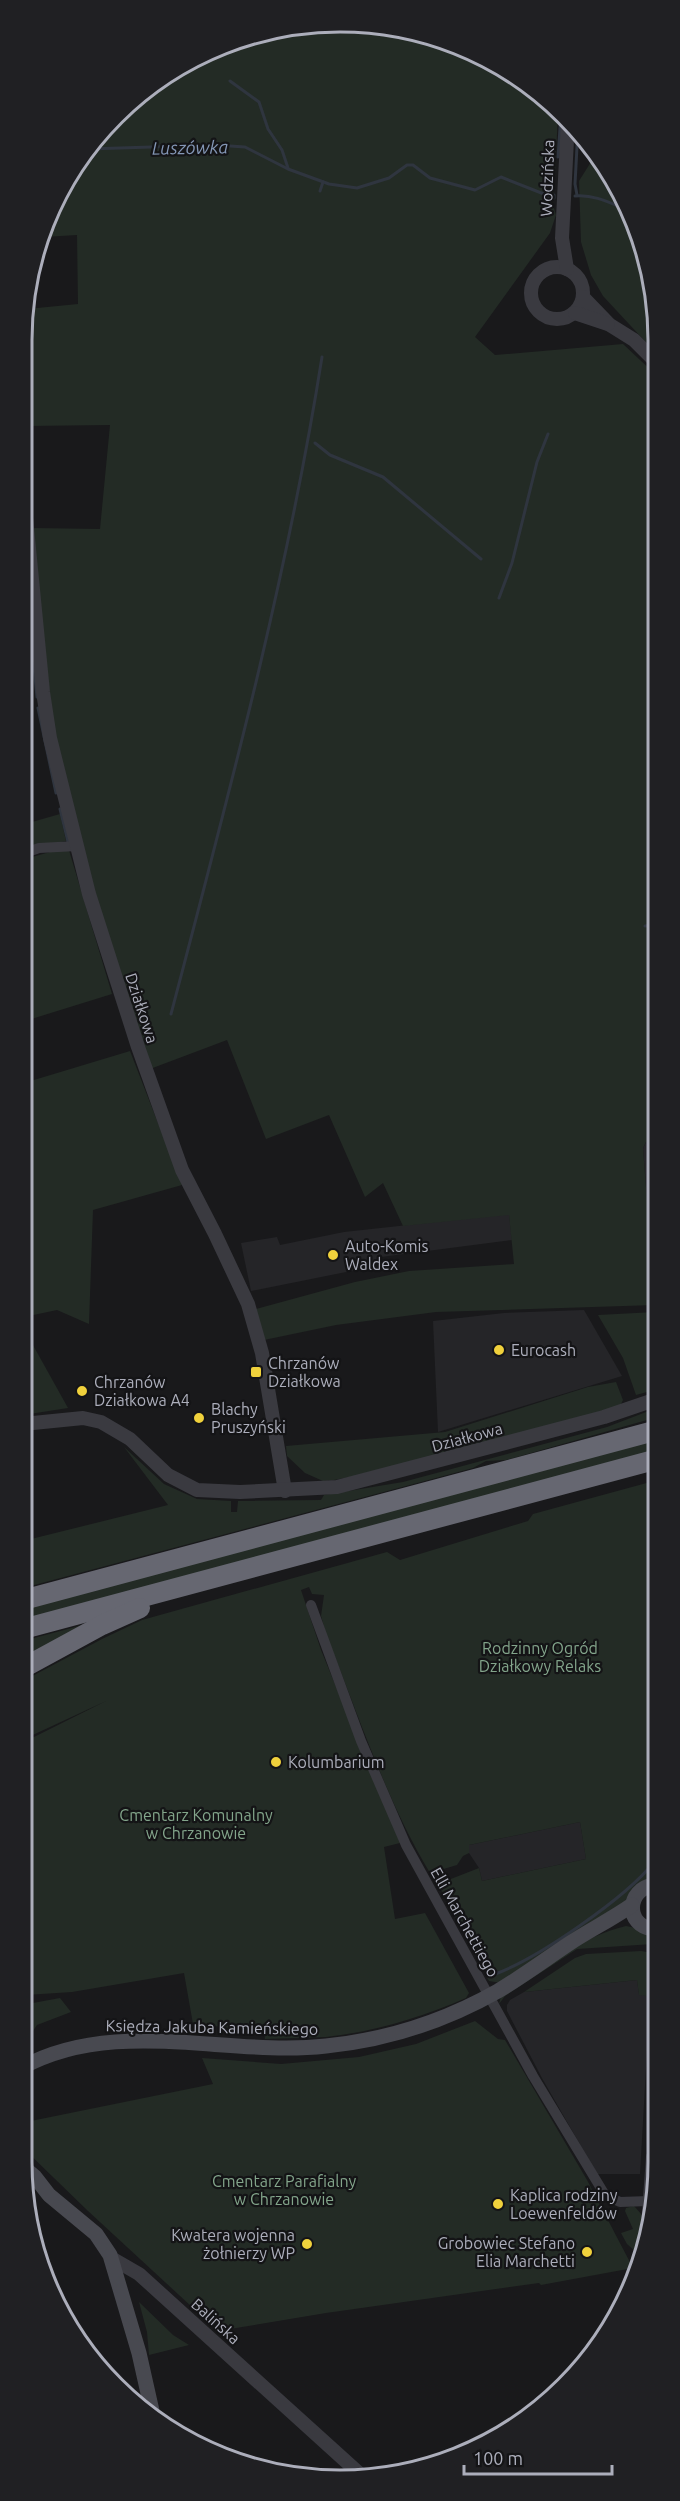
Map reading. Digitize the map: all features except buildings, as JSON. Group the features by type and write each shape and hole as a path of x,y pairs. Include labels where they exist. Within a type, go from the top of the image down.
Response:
{"highway":[{"path":"32,1598 648,1433"},
{"path":"32,1627 648,1462"},
{"path":"32,1663 102,1625 198,1582"}],"main road":[{"name":"Księdza Jakuba Kamieńskiego","path":"32,2063 56,2053 109,2042 167,2042 281,2049 339,2045 412,2028 451,2014 489,1996 632,1905 639,1891 648,1887"},
{"path":"632,1905 633,1913 648,1927"},
{"name":"Księdza Jakuba Kamieńskiego","path":"594,1929 648,1928"},
{"name":"Balińska","path":"32,2174 49,2194 96,2234 112,2259"},
{"name":"Balińska","path":"32,2186 49,2194"},
{"path":"112,2259 123,2292 150,2405"}],"street":[{"name":"Wodzińska","path":"567,132 562,238 567,269"},
{"name":"Wodzińska","path":"549,268 562,238"},
{"path":"583,297 575,313 561,320 553,320 539,313 533,304 532,283 542,271 549,268 567,269 580,280 583,297 610,325"},
{"path":"575,313 610,325 634,340 648,354"},
{"name":"Działkowa","path":"32,579 50,738 105,949 182,1170 248,1304 262,1353 285,1491"},
{"path":"32,850 77,846"},
{"name":"Działkowa","path":"32,1423 83,1418 101,1422 130,1439 168,1475 197,1490 285,1491 337,1487 390,1475 613,1415 648,1402"},
{"name":"Elli Marchettiego","path":"311,1605 342,1693 386,1803 406,1845 549,2104 605,2195 620,2202 646,2200"},
{"name":"Balińska","path":"112,2259 130,2268 144,2279 355,2469"},
{"path":"123,2292 129,2280 144,2279"}],"shaded area":[{"path":"648,1142 648,1213 643,1148"},
{"path":"509,1214 512,1240 381,1257 381,1265 251,1291 241,1243 277,1237 280,1245 344,1232"},
{"path":"584,1310 622,1376 438,1432 433,1321 504,1313"},
{"path":"580,1822 586,1859 482,1881 479,1868 469,1853 469,1845"},
{"path":"637,1980 639,1994 648,1996 648,2045 640,2174 597,2174 543,2080 507,2011 510,2000 524,1992"}],"green space":[{"path":"320,32 360,32 420,42 458,55 494,73 528,95 558,122 552,202 556,215 550,233 475,337 495,355 623,344 648,367 648,1142 643,1148 648,1213 648,1305 436,1312 336,1325 264,1340 256,1309 355,1282 409,1271 514,1264 509,1215 403,1226 383,1183 365,1197 329,1115 266,1139 227,1040 150,1069 97,899 54,735 32,528 100,529 110,425 32,426 33,308 78,304 77,235 50,237 63,204 83,169 122,122 152,95 204,63 241,48 280,37"},
{"path":"591,161 625,222 643,280 648,320 648,344 603,296 591,275 581,242 579,181"},
{"path":"60,814 66,841 32,848 32,822"},
{"path":"68,847 112,994 32,1019 32,857"},
{"path":"130,1051 182,1185 93,1210 89,1324 57,1310 32,1315 32,1081"},
{"path":"648,1312 648,1392 636,1395 623,1358 598,1315"},
{"path":"32,1343 68,1408 32,1414"},
{"path":"616,1382 623,1400 620,1406 392,1469 323,1481 305,1473 287,1456 286,1446 445,1432 588,1387"},
{"path":"648,1411 648,1420 506,1460 486,1461 473,1468 32,1586 32,1539 168,1505 124,1447 164,1484 197,1499 231,1501 231,1512 237,1512 238,1501 321,1500 324,1495 403,1482 607,1427"},
{"path":"648,1437 648,1457 32,1621 32,1602"},
{"path":"648,1483 648,1880 636,1887 627,1902 501,1983 489,1981 438,1884 479,1868 482,1881 586,1859 580,1822 469,1845 469,1853 463,1856 457,1865 430,1873 387,1787 327,1637 321,1616 324,1595 312,1594 309,1587 301,1590 321,1650 400,1843 384,1847 395,1919 425,1913 469,1993 466,1998 415,2017 362,2031 326,2037 265,2039 264,2031 193,2024 184,1973 72,1992 32,1995 32,1738 106,1701 32,1735 32,1676 142,1620 387,1552 400,1560 528,1521 533,1514"},
{"path":"94,1622 32,1654 32,1639"},
{"path":"626,1926 636,1928 648,1935 648,1944 577,1949 505,1996 499,2004 501,1996 560,1955 609,1931"},
{"path":"648,1952 648,1996 639,1995 637,1980 524,1992 575,1958 586,1954"},
{"path":"60,1998 71,2012 37,2025 32,2032 32,2003"},
{"name":"Cmentarz Parafialny w Chrzanowie","path":"475,2021 498,2039 505,2040 587,2180 631,2264 629,2269 541,2285 539,2283 326,2313 218,2331 32,2157 32,2121 213,2084 202,2058 281,2064 359,2057 416,2044"},
{"path":"634,2206 642,2215 635,2251 627,2244 621,2233 633,2229 625,2211 626,2208"},
{"path":"139,2302 173,2335 189,2345 149,2355 147,2332"}],"waterway":[{"path":"230,81 259,102 268,129 282,150 288,168"},
{"path":"558,157 560,124"},
{"path":"577,143 575,184 577,195"},
{"name":"Luszówka","path":"98,149 215,145 245,147 288,169 329,184 357,188 389,178 407,165 413,165 430,178 475,190 501,177 554,198 554,195"},
{"path":"320,191 323,182"},
{"name":"Luszówka","path":"575,196 596,198 618,206"},
{"path":"171,1014 235,769 274,605 292,523 322,357"},
{"path":"499,598 512,563 537,462 548,434"},
{"path":"315,443 330,455 383,477 481,559"},
{"path":"32,646 37,697"},
{"path":"38,708 56,793"},
{"path":"60,809 68,842"},
{"path":"495,1974 534,1955 580,1926 624,1892 648,1868"}],"place":[{"name":"Auto-Komis Waldex","path":"333,1255"},
{"name":"Eurocash","path":"499,1350"},
{"name":"Chrzanów Działkowa","path":"256,1372"},
{"name":"Chrzanów Działkowa A4","path":"82,1391"},
{"name":"Blachy Pruszyński","path":"199,1418"},
{"name":"Kolumbarium","path":"276,1762"},
{"name":"Kaplica rodziny Loewenfeldów","path":"498,2204"},
{"name":"Kwatera wojenna żołnierzy WP","path":"307,2244"},
{"name":"Grobowiec Stefano Elia Marchetti","path":"587,2252"}],"park label":[{"name":"Rodzinny Ogród Działkowy Relaks","path":"540,1657"},
{"name":"Cmentarz Komunalny w Chrzanowie","path":"196,1824"}]}
